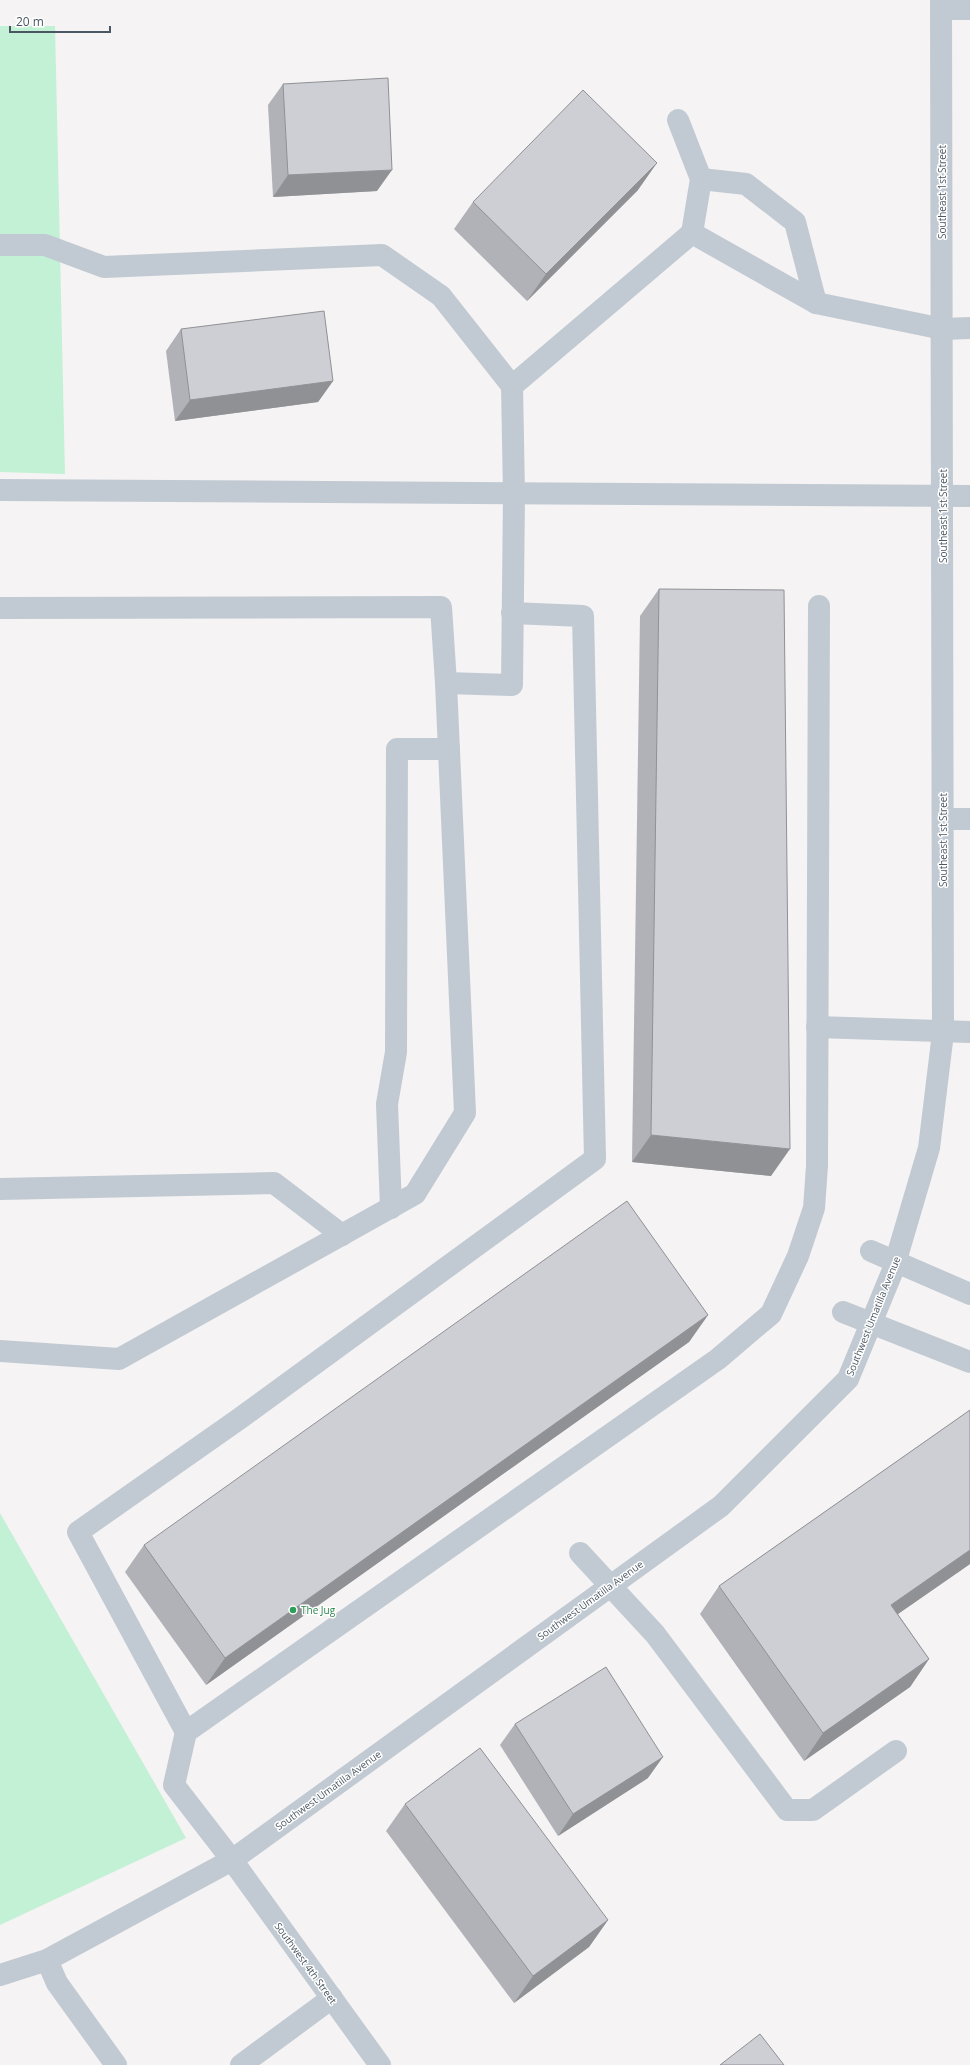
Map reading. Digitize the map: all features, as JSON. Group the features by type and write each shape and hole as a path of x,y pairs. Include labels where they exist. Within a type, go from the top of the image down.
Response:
{"street":[{"path":"941,5 970,9"},
{"name":"Southeast 1st Street","path":"941,5 943,329 943,1032"},
{"path":"512,386 692,233 701,180 678,120"},
{"path":"701,180 746,184 795,222 816,303"},
{"path":"692,233 816,303 943,329 970,328"},
{"path":"0,244 45,245 104,267 382,255 441,296 512,386 514,494 512,685 446,683"},
{"path":"0,490 970,496"},
{"path":"512,613 583,616 595,1159 239,1420 78,1532 186,1732 718,1359 771,1314 798,1256 814,1208 817,1166 819,606"},
{"path":"0,608 441,607 446,683 465,1113 415,1194 119,1359 0,1351"},
{"path":"391,1208 387,1104 396,1052 398,749 449,750"},
{"path":"943,819 970,819"},
{"path":"818,1027 970,1032"},
{"name":"Southwest Umatilla Avenue","path":"0,1975 47,1960 232,1860 721,1506 848,1379 893,1270 929,1148 943,1032"},
{"path":"0,1189 274,1183 342,1235"},
{"path":"871,1251 970,1294"},
{"path":"842,1312 970,1362"},
{"path":"580,1553 655,1634 787,1810 813,1810 896,1751"},
{"name":"Southwest 4th Street","path":"186,1732 174,1786 232,1860 380,2065"},
{"path":"47,1960 57,1983 116,2065"},
{"path":"241,2065 332,1998"}],"green space":[{"path":"0,26 55,26 65,474 0,472"},
{"path":"0,1513 186,1838 0,1925"}],"building":[{"path":"388,78 392,170 288,175 283,84"},
{"path":"583,90 657,163 546,274 473,202"},
{"path":"324,311 333,381 190,400 181,329"},
{"path":"659,589 784,590 790,1149 651,1135"},
{"path":"627,1201 708,1315 225,1658 144,1545"},
{"path":"970,1410 970,1550 891,1605 929,1659 823,1733 719,1586"},
{"path":"606,1667 663,1757 573,1814 515,1724"},
{"path":"480,1748 608,1920 533,1976 405,1804"},
{"path":"760,2034 784,2065 720,2065"}],"place":[{"name":"The Jug","path":"293,1610"}]}
